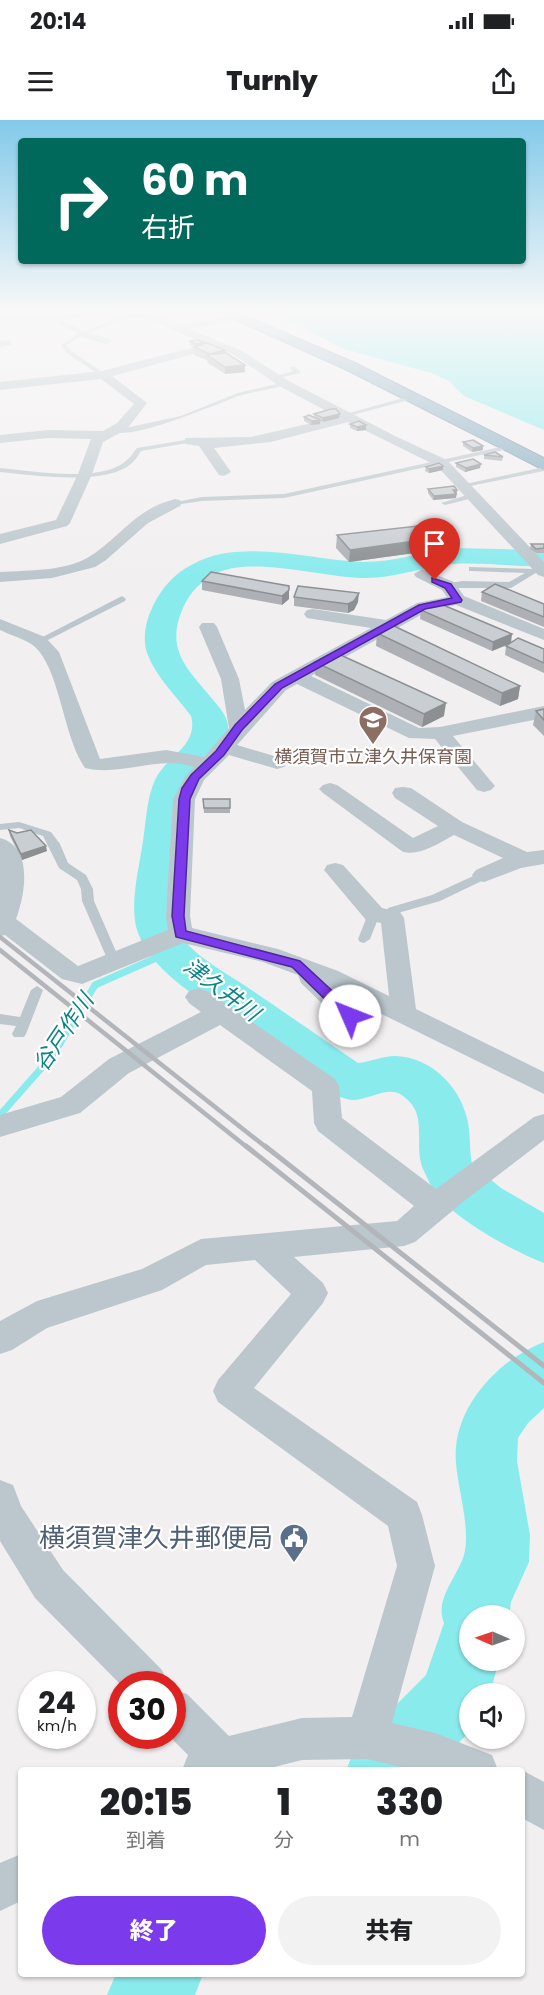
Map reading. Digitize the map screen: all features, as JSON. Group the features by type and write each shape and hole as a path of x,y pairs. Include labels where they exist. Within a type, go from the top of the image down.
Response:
{"highway":[{"path":"421,400 544,467"}],"street":[{"path":"0,539 62,523 85,474 97,440 129,419 141,402 139,400"},
{"path":"317,400 347,417 438,457 540,570"},
{"path":"198,442 216,446 274,438 347,417"},
{"path":"0,439 48,434 109,433"},
{"path":"198,442 224,472"},
{"path":"1,574 61,572 80,566 100,556 148,515 175,503"},
{"path":"422,574 453,593 544,635"},
{"path":"171,938 178,916 184,799 187,788 203,763 223,747 269,694 296,676 453,593"},
{"path":"313,614 388,626"},
{"path":"0,624 39,641 53,656 73,710 78,731 92,764 100,765 164,755 181,755 203,763"},
{"path":"208,627 230,679 239,728"},
{"path":"296,676 416,734 440,733 544,712"},
{"path":"440,733 484,786"},
{"path":"223,747 277,763"},
{"path":"330,789 411,847 454,827"},
{"path":"403,793 454,827 533,858"},
{"path":"0,845 9,856 12,872 11,892 2,925 71,973 82,975 171,938 296,964 329,977 544,1084"},
{"path":"484,875 503,864 533,858"},
{"path":"335,870 383,916 404,1014"},
{"path":"296,964 350,1016"},
{"path":"198,997 325,1086 328,1123 454,1192"},
{"path":"0,1126 70,1104 119,1066 220,1014"},
{"path":"0,1339 37,1316 151,1280 201,1252 404,1233 454,1192 544,1125"},
{"path":"260,1245 312,1293 230,1390 404,1515 416,1566 375,1740"},
{"path":"0,1498 5,1515 49,1584 135,1671"},
{"path":"186,1728 213,1765 302,1739 375,1740 435,1754 469,1767"},
{"path":"525,1794 544,1808"},
{"path":"0,1888 18,1878"}],"lane":[{"path":"109,433 183,417 224,400"},
{"path":"347,417 402,400"},
{"path":"0,470 41,475 102,473 128,464 136,457 139,449 198,442"},
{"path":"175,503 202,499 284,496 438,457 510,447"},
{"path":"445,503 470,490 544,467"},
{"path":"472,569 540,570"},
{"path":"453,593 462,584 511,585 540,570"},
{"path":"39,641 122,599"},
{"path":"0,827 19,825 47,834 63,865 82,878 87,889 88,901 115,963"},
{"path":"364,939 383,916 392,910 436,898 484,875"},
{"path":"0,1019 22,1028 37,990"}],"water":[{"path":"475,400 544,400 544,430"}],"building":[{"path":"336,409 340,414 323,418 314,414"},
{"path":"309,415 320,420 312,421 304,417"},
{"path":"359,421 366,425 357,427 350,424"},
{"path":"473,440 483,446 473,448 463,442"},
{"path":"495,452 503,457 484,455"},
{"path":"473,459 481,464 466,468 456,463"},
{"path":"439,463 443,466 429,469 426,467"},
{"path":"454,486 457,490 453,490 456,494 434,496 428,489"},
{"path":"418,526 430,539 350,550 337,535"},
{"path":"531,544 544,544 544,548 536,549"},
{"path":"211,572 289,586 289,590 282,596 202,581"},
{"path":"495,584 544,604 544,617 482,592"},
{"path":"298,586 359,593 354,601 348,604 294,597"},
{"path":"436,602 512,634 493,642 421,610"},
{"path":"392,625 520,686 502,693 377,633"},
{"path":"518,638 544,649 544,663 506,646"},
{"path":"334,652 446,703 424,714 315,662"},
{"path":"544,709 544,720 536,711"},
{"path":"203,799 230,799 230,808 204,808"},
{"path":"9,830 17,833 31,830 46,846 21,854"}],"waterway":[{"name":"津久井川","path":"544,558 453,556 375,570 258,559 232,560 209,566 188,579 171,601 163,620 160,636 162,650 176,676 208,715 211,725 206,743 173,780 160,858 156,903 156,921 159,932 168,947 188,967 350,1082 395,1074 410,1077 423,1086 434,1098 440,1110 447,1167 453,1178 483,1204 544,1240"},
{"name":"谷戸作川","path":"0,1115 53,1055 95,985 172,951"},
{"name":"津久井川","path":"477,1605 478,1596 496,1562 498,1535 486,1461 488,1429 507,1403 544,1369"},
{"name":"津久井川","path":"386,1767 454,1696 462,1671"},
{"name":"津久井川","path":"148,1995 161,1977"}],"railway":[{"path":"0,937 267,1148"},
{"path":"0,950 248,1148"},
{"path":"246,1146 544,1383"},
{"path":"265,1146 544,1366"}],"place":[{"name":"横須賀市立津久井保育園","path":"373,746"},
{"name":"横須賀津久井郵便局","path":"294,1564"}],"route":[{"path":"350,1016 296,964 269,955 181,934 178,916 184,799 187,788 195,777 220,753 229,739 279,686 423,607 458,600 448,586 435,580"}]}
